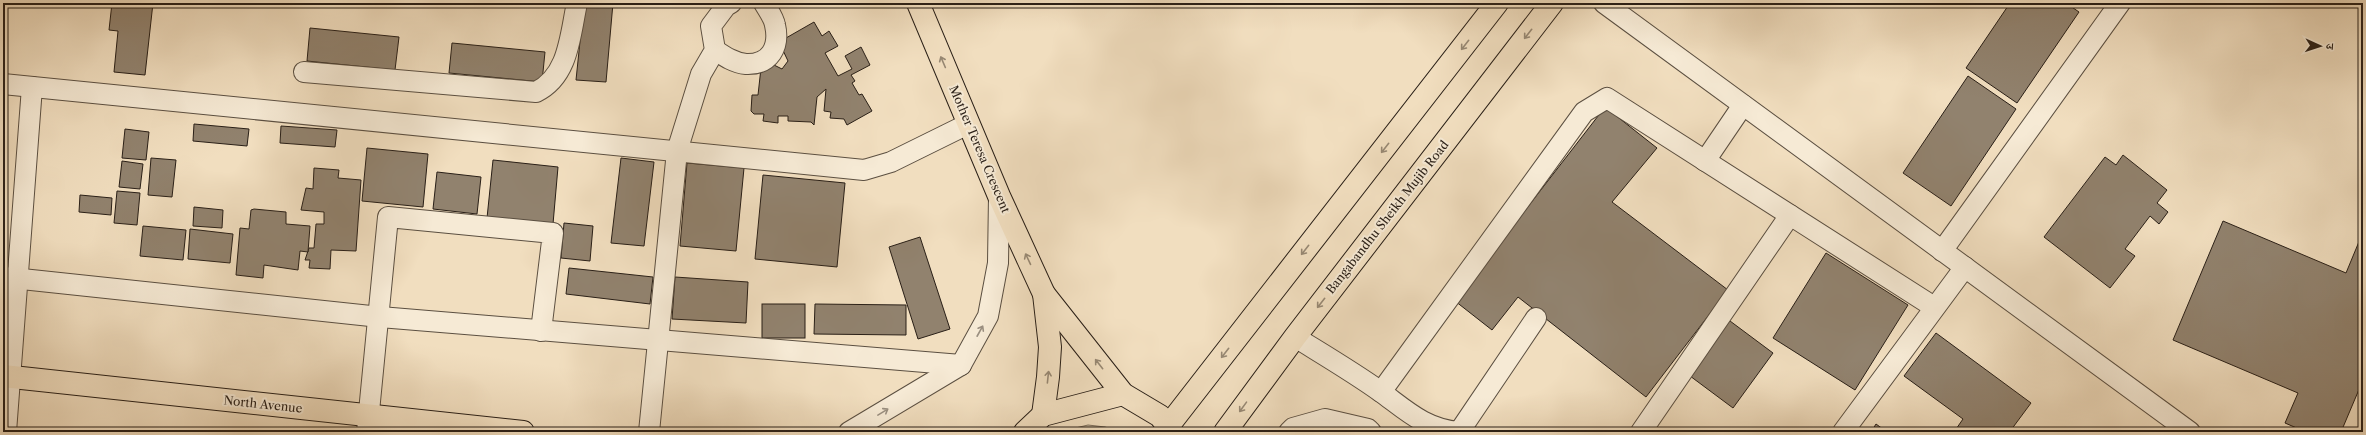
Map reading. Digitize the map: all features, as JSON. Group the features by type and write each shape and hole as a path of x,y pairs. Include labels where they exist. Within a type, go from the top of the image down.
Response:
{"main road":[{"name":"Mother Teresa Crescent","path":"918,3 999,196 1044,294 1123,394"},
{"path":"1025,432 1043,415 1123,394 1160,416 1171,429 1481,13 1497,3"},
{"name":"Bangabandhu Sheikh Mujib Road","path":"1225,432 1295,337 1552,3"},
{"name":"Mother Teresa Crescent","path":"1043,415 1050,347 1044,294"},
{"name":"North Avenue","path":"6,376 368,424 523,432"}],"street":[{"path":"304,72 536,92 548,86 556,76 563,62 577,3"},
{"path":"649,432 676,151 701,74 715,50 711,26 726,6 731,3"},
{"path":"715,50 732,61 746,64 768,58 776,48 776,24 764,3"},
{"path":"1604,3 2190,432"},
{"path":"1942,251 2120,3"},
{"path":"3,84 864,170 891,162 968,124"},
{"path":"6,432 6,376 10,278 32,87"},
{"path":"1381,392 1584,112 1607,98 1934,307"},
{"path":"1705,161 1743,105"},
{"path":"849,432 961,366 988,316 998,262 999,196"},
{"path":"1641,432 1790,215"},
{"path":"368,424 380,317 388,218 553,233 541,331"},
{"path":"1843,432 1965,267"},
{"path":"10,278 380,317 961,366"},
{"path":"1295,337 1381,392 1418,420 1441,430 1459,432 1536,318"},
{"path":"1289,432 1293,428 1325,419 1368,429 1371,432"}],"shaded area":[{"path":"1088,425 1105,427 1122,432 1059,432"}],"building":[{"path":"112,3 153,3 145,75 114,72 118,31 109,30"},
{"path":"584,3 613,3 606,82 576,80"},
{"path":"2010,3 2066,3 2079,12 2017,103 1966,68"},
{"path":"814,22 822,36 829,31 838,46 825,53 838,76 852,69 845,56 861,47 870,65 851,75 855,81 852,83 859,95 862,94 872,111 847,125 844,119 830,118 831,112 824,111 826,89 817,97 814,125 811,122 788,121 788,116 778,116 778,123 763,121 764,114 754,114 751,111 752,95 758,95 761,68 774,65 782,69 788,61 779,42"},
{"path":"310,28 399,37 395,70 307,61"},
{"path":"452,43 545,52 542,82 449,73"},
{"path":"1968,76 2016,109 1951,206 1903,173"},
{"path":"1605,107 1657,148 1612,202 1728,290 1646,397 1518,297 1492,330 1455,301"},
{"path":"194,124 249,129 247,146 193,141"},
{"path":"281,126 337,130 335,147 280,143"},
{"path":"125,129 149,132 146,160 122,158"},
{"path":"367,148 428,154 423,207 362,201"},
{"path":"2123,155 2167,190 2157,203 2168,212 2159,224 2150,216 2125,249 2135,256 2110,288 2044,237 2105,157 2116,165"},
{"path":"151,158 176,160 172,197 148,195"},
{"path":"621,158 654,162 644,246 611,243"},
{"path":"493,160 558,167 553,224 487,218"},
{"path":"122,161 143,164 140,189 119,187"},
{"path":"687,163 744,168 736,251 680,246"},
{"path":"314,168 339,170 338,178 361,180 356,251 331,250 330,269 309,268 310,260 305,260 309,248 314,248 316,224 324,224 324,212 301,210 306,188 313,189"},
{"path":"437,172 481,177 477,214 433,209"},
{"path":"763,175 845,183 837,267 755,259"},
{"path":"117,191 140,193 137,225 114,223"},
{"path":"80,195 112,198 111,215 79,212"},
{"path":"194,207 223,210 222,228 193,226"},
{"path":"251,210 286,212 286,224 310,226 308,252 300,251 298,270 264,265 263,278 236,275 240,228 249,229"},
{"path":"2223,221 2346,273 2363,232 2363,380 2341,432 2306,432 2285,423 2298,393 2173,340"},
{"path":"564,223 593,226 590,261 561,258"},
{"path":"143,226 186,230 183,260 140,256"},
{"path":"190,229 233,234 230,263 188,259"},
{"path":"920,237 950,329 918,339 889,247"},
{"path":"1826,253 1908,305 1855,390 1773,338"},
{"path":"569,268 653,277 650,304 566,294"},
{"path":"675,277 748,282 746,323 672,319"},
{"path":"762,304 805,304 805,338 762,338"},
{"path":"815,304 906,305 906,335 814,334"},
{"path":"1726,318 1773,353 1733,408 1686,373"},
{"path":"1936,333 2031,403 2011,430 2014,432 1954,432 1963,419 1904,376"},
{"path":"1876,424 1887,432 1871,432"}]}
